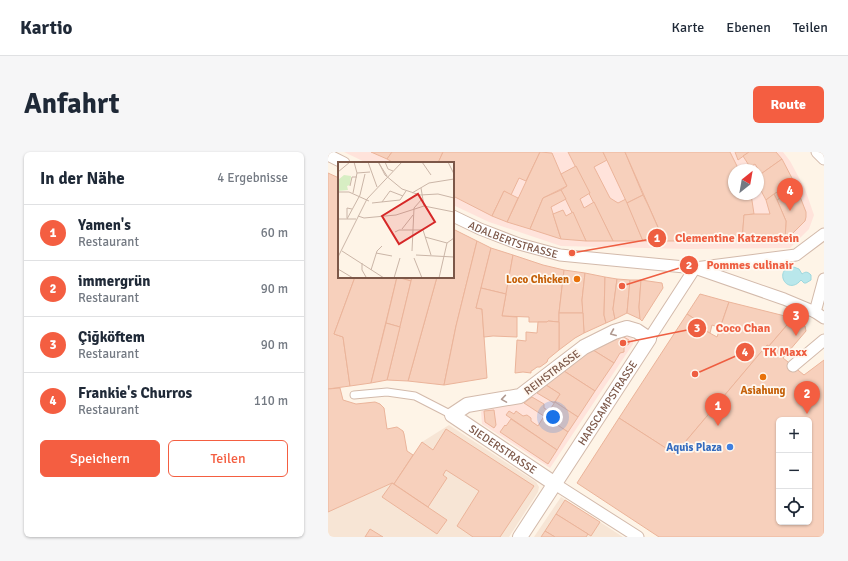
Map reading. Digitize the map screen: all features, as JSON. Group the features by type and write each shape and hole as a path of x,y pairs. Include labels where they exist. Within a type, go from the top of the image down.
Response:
{"street":[{"path":"817,152 824,158"},
{"path":"328,155 342,162"},
{"name":"ADALBERTSTRASSE","path":"454,216 480,229 519,244 560,255 695,268 796,255 824,234"},
{"name":"ADALBERTSTRASSE","path":"695,268 784,299 820,315 824,279"},
{"name":"HARSCAMPSTRASSE","path":"520,537 695,268"},
{"name":"REIHSTRASSE","path":"452,415 467,405 520,396 584,348 614,332 627,328 637,331 649,339"},
{"path":"793,366 824,340"},
{"name":"SIEDERSTRASSE","path":"452,415 555,484"},
{"path":"555,484 638,537"}],"lane":[{"path":"354,395 387,392 415,396 452,415"}],"shaded area":[{"path":"344,152 783,152 790,161 805,189 814,215 809,229 790,248 688,249 561,246 489,222 454,205 454,162 365,162"},
{"path":"622,334 633,339 633,344 550,468 482,424 481,412 485,407 582,353"},
{"path":"449,425 536,482 539,487 538,492 509,537 328,537 328,512 392,483 394,484 422,442"},
{"path":"561,497 600,522 623,537 534,537"}],"water":[{"path":"791,266 799,269 802,274 806,272 809,273 811,275 811,280 806,283 801,280 796,284 787,284 784,281 783,273"}],"building":[{"path":"371,152 392,152 387,159"},
{"path":"392,152 443,152 438,162 392,162 387,159"},
{"path":"443,152 540,152 526,181 519,178 511,195 504,191 492,216 454,197 454,162 438,162"},
{"path":"540,152 552,153 567,186 543,198 530,229 507,222"},
{"path":"568,152 603,152 607,160 594,167 610,198 618,203 626,199 643,241 613,241"},
{"path":"603,152 625,152 643,195 627,203"},
{"path":"625,152 730,152 736,164 728,164 728,200 752,200 754,214 744,215 742,241 664,241"},
{"path":"735,152 749,152 738,160"},
{"path":"749,152 776,152 782,159 764,172 764,164 748,164 743,156"},
{"path":"782,159 794,182 766,200 764,196 764,172"},
{"path":"576,166 590,193 580,199 584,208 594,202 613,241 586,241 561,190 567,186 561,174"},
{"path":"328,173 338,178 338,278 355,278 334,334 343,337 350,386 328,389"},
{"path":"794,182 797,189 777,200 774,194"},
{"path":"797,189 806,212 806,217 805,221 785,241 786,221 777,200"},
{"path":"561,190 566,199 551,207 561,239 530,229 543,198"},
{"path":"504,191 518,198 507,222 492,216"},
{"path":"774,194 786,221 785,241 742,241 744,215 770,214 766,200"},
{"path":"643,195 664,241 643,241 627,203"},
{"path":"563,210 566,216 573,212 586,241 561,239 553,214"},
{"path":"454,230 477,241 456,326 444,385 408,381 437,278 454,278"},
{"path":"477,241 491,248 476,308 482,309 487,378 444,385 456,326"},
{"path":"491,248 513,255 506,294 481,288"},
{"path":"513,255 564,270 559,322 529,322 529,317 502,316"},
{"path":"564,270 585,273 582,300 583,313 559,313"},
{"path":"585,273 605,277 604,315 606,323 584,333 582,300"},
{"path":"605,277 617,279 613,309 615,319 606,323 604,315"},
{"path":"355,278 397,278 371,383 350,386 343,337 334,334"},
{"path":"397,278 411,281 400,327 386,323"},
{"path":"400,278 412,278 411,281"},
{"path":"412,278 437,278 408,381 387,380"},
{"path":"617,279 630,280 627,313 615,319 613,309"},
{"path":"630,280 641,280 639,307 640,319 627,313"},
{"path":"641,280 662,283 663,288 642,321 640,319 639,307"},
{"path":"481,288 506,294 502,316 517,317 517,337 484,337 482,309 476,308"},
{"path":"700,294 729,302 720,328 712,325 710,333 706,331 707,327 687,314"},
{"path":"729,302 793,318 769,346 767,345 675,454 619,418 687,314 707,327 706,331 717,337"},
{"path":"559,313 583,313 584,333 559,350"},
{"path":"793,318 805,326 806,331 783,358 769,346"},
{"path":"538,322 559,322 559,350 548,359 547,362 531,371 531,373 515,373 517,340 526,341 526,332 537,333"},
{"path":"386,323 400,327 387,380 371,383"},
{"path":"622,336 629,340 629,344 625,346 624,352 620,353 614,363 593,350 617,339 618,337"},
{"name":"Aquis Plaza","path":"767,345 804,375 824,360 824,537 659,537 577,483 619,418 675,454"},
{"path":"593,350 614,363 595,391 564,371 583,354"},
{"path":"564,371 595,391 578,417 555,402 560,394 546,385"},
{"path":"546,385 560,394 554,403 537,393"},
{"path":"340,388 343,400 356,404 375,402 380,404 384,408 387,429 397,427 403,431 407,451 413,455 394,484 392,483 328,512 328,389"},
{"path":"532,397 544,404 544,408 549,411 555,402 578,417 568,432 524,403"},
{"path":"494,410 496,425 494,428 485,422 484,411"},
{"path":"509,411 514,414 516,411 523,416 527,415 531,418 531,421 538,426 544,416 568,432 557,450 506,415"},
{"path":"511,419 557,450 548,464 500,432"},
{"path":"446,429 534,486 500,537 473,537 457,526 479,491 446,470 443,475 447,478 428,507 394,484 422,442 433,450"},
{"path":"392,483 447,520 437,534 382,497"},
{"path":"565,500 600,522 591,536 556,514"},
{"path":"556,514 588,534 586,537 555,537 545,531"},
{"path":"370,529 383,537 365,537"},
{"path":"545,531 555,537 541,537"}],"place":[{"name":"Frankie's Churros","path":"790,211"},
{"name":"Clementine Katzenstein","path":"572,253"},
{"name":"Loco Chicken","path":"577,279"},
{"name":"Pommes culinair","path":"622,286"},
{"name":"Çiğköftem","path":"796,336"},
{"name":"Coco Chan","path":"623,343"},
{"name":"TK Maxx","path":"695,374"},
{"name":"Asiahung","path":"763,377"},
{"name":"immergrün","path":"807,414"},
{"name":"Yamen's","path":"718,426"},
{"name":"Aquis Plaza","path":"730,447"}]}
